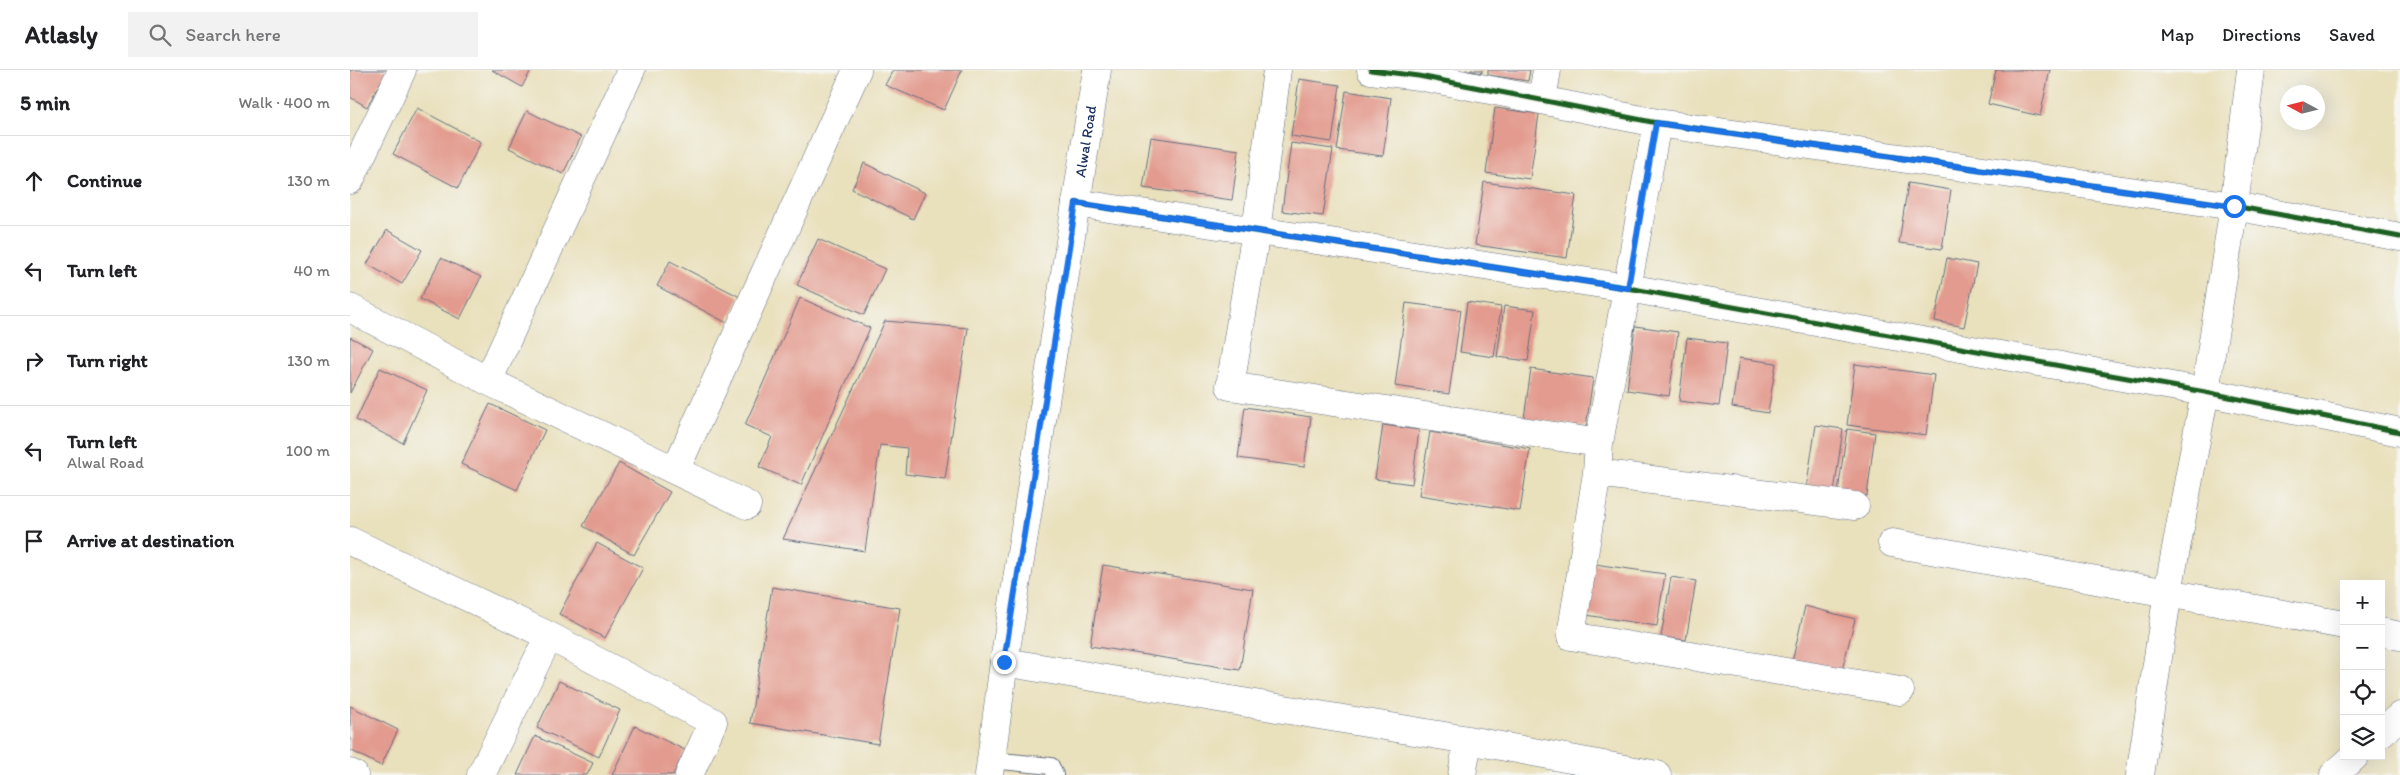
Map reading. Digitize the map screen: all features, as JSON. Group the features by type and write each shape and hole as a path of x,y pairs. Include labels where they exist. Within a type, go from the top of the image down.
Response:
{"street":[{"path":"350,180 402,70"},
{"path":"488,381 631,70"},
{"path":"676,469 857,70"},
{"name":"Alwal Road","path":"990,767 1004,662 1097,70"},
{"path":"1277,70 1256,231 1230,386 1599,443"},
{"path":"1370,70 1420,73 1656,123 2234,206 2400,238"},
{"path":"1542,100 1547,70"},
{"path":"2140,775 2168,592 2205,392 2234,206 2251,70"},
{"path":"1656,123 1599,443 1597,473 1571,636 1900,691"},
{"path":"1076,203 1628,288 2205,392 2400,432"},
{"path":"350,308 488,381 676,469 747,505"},
{"path":"1597,473 1855,506"},
{"path":"350,541 549,636 713,722 689,775"},
{"path":"1892,543 2340,624"},
{"path":"2385,633 2400,636"},
{"path":"481,775 549,636"},
{"path":"1004,662 1468,740 1658,775"},
{"path":"2385,729 2400,716"},
{"path":"1462,775 1468,740"},
{"path":"2334,775 2351,760"},
{"path":"350,773 354,775"}],"lane":[{"path":"990,767 1051,766 1055,775"}],"building":[{"path":"350,70 387,70 367,107 350,97"},
{"path":"492,70 531,70 522,87"},
{"path":"893,70 962,70 944,110 885,85"},
{"path":"1466,70 1482,70 1482,73"},
{"path":"1488,70 1530,70 1528,81 1488,75"},
{"path":"1996,70 2050,70 2040,116 1988,104"},
{"path":"1299,79 1340,85 1332,142 1291,136"},
{"path":"1346,91 1391,98 1383,156 1337,150"},
{"path":"417,108 481,142 458,188 393,154"},
{"path":"1495,108 1539,114 1530,179 1486,173"},
{"path":"527,111 581,137 563,174 509,148"},
{"path":"1151,137 1239,150 1232,200 1143,188"},
{"path":"1291,143 1333,149 1323,216 1282,211"},
{"path":"864,163 925,193 913,219 852,189"},
{"path":"1484,182 1576,195 1567,258 1475,245"},
{"path":"1908,183 1951,190 1942,249 1899,243"},
{"path":"387,230 422,250 402,284 367,264"},
{"path":"818,239 885,269 864,315 797,285"},
{"path":"441,258 481,277 460,319 420,299"},
{"path":"1947,258 1977,264 1964,327 1935,321"},
{"path":"670,261 740,297 727,323 657,286"},
{"path":"800,298 870,328 801,485 759,467 772,437 745,425"},
{"path":"1467,302 1501,307 1494,357 1460,352"},
{"path":"1406,303 1461,310 1449,394 1395,386"},
{"path":"1504,306 1535,310 1528,361 1497,357"},
{"path":"885,321 968,328 945,479 905,474 907,448 880,445 865,551 783,539"},
{"path":"1635,326 1678,332 1669,396 1627,390"},
{"path":"350,337 373,349 350,393"},
{"path":"1687,338 1727,343 1719,406 1679,401"},
{"path":"1739,358 1776,363 1768,413 1732,407"},
{"path":"1855,364 1934,375 1926,435 1847,425"},
{"path":"380,368 427,390 403,443 356,420"},
{"path":"1531,369 1593,378 1586,427 1524,418"},
{"path":"490,404 545,430 517,490 461,464"},
{"path":"1245,407 1311,417 1304,467 1238,458"},
{"path":"1383,425 1419,430 1412,484 1375,479"},
{"path":"1816,425 1843,429 1834,492 1806,489"},
{"path":"1847,429 1875,433 1867,496 1838,492"},
{"path":"1430,432 1530,449 1520,511 1419,495"},
{"path":"619,463 670,492 634,555 583,526"},
{"path":"597,543 643,568 605,638 559,614"},
{"path":"1594,564 1665,574 1657,626 1586,615"},
{"path":"1103,565 1253,589 1240,670 1090,646"},
{"path":"1671,577 1696,581 1686,640 1661,637"},
{"path":"772,587 900,608 878,744 750,723"},
{"path":"1805,606 1855,619 1841,674 1792,662"},
{"path":"559,681 620,710 599,757 537,728"},
{"path":"350,706 398,730 381,766 350,750"},
{"path":"635,726 685,750 673,775 612,775"},
{"path":"535,736 593,763 587,775 517,775"}],"cycle path":[{"path":"1371,70 1419,76 1657,123 2234,206 2400,237"},
{"path":"1076,203 1628,288 2205,392 2400,432"}],"route":[{"path":"1004,662 1076,203 1628,288 1656,123 2234,206"}]}
